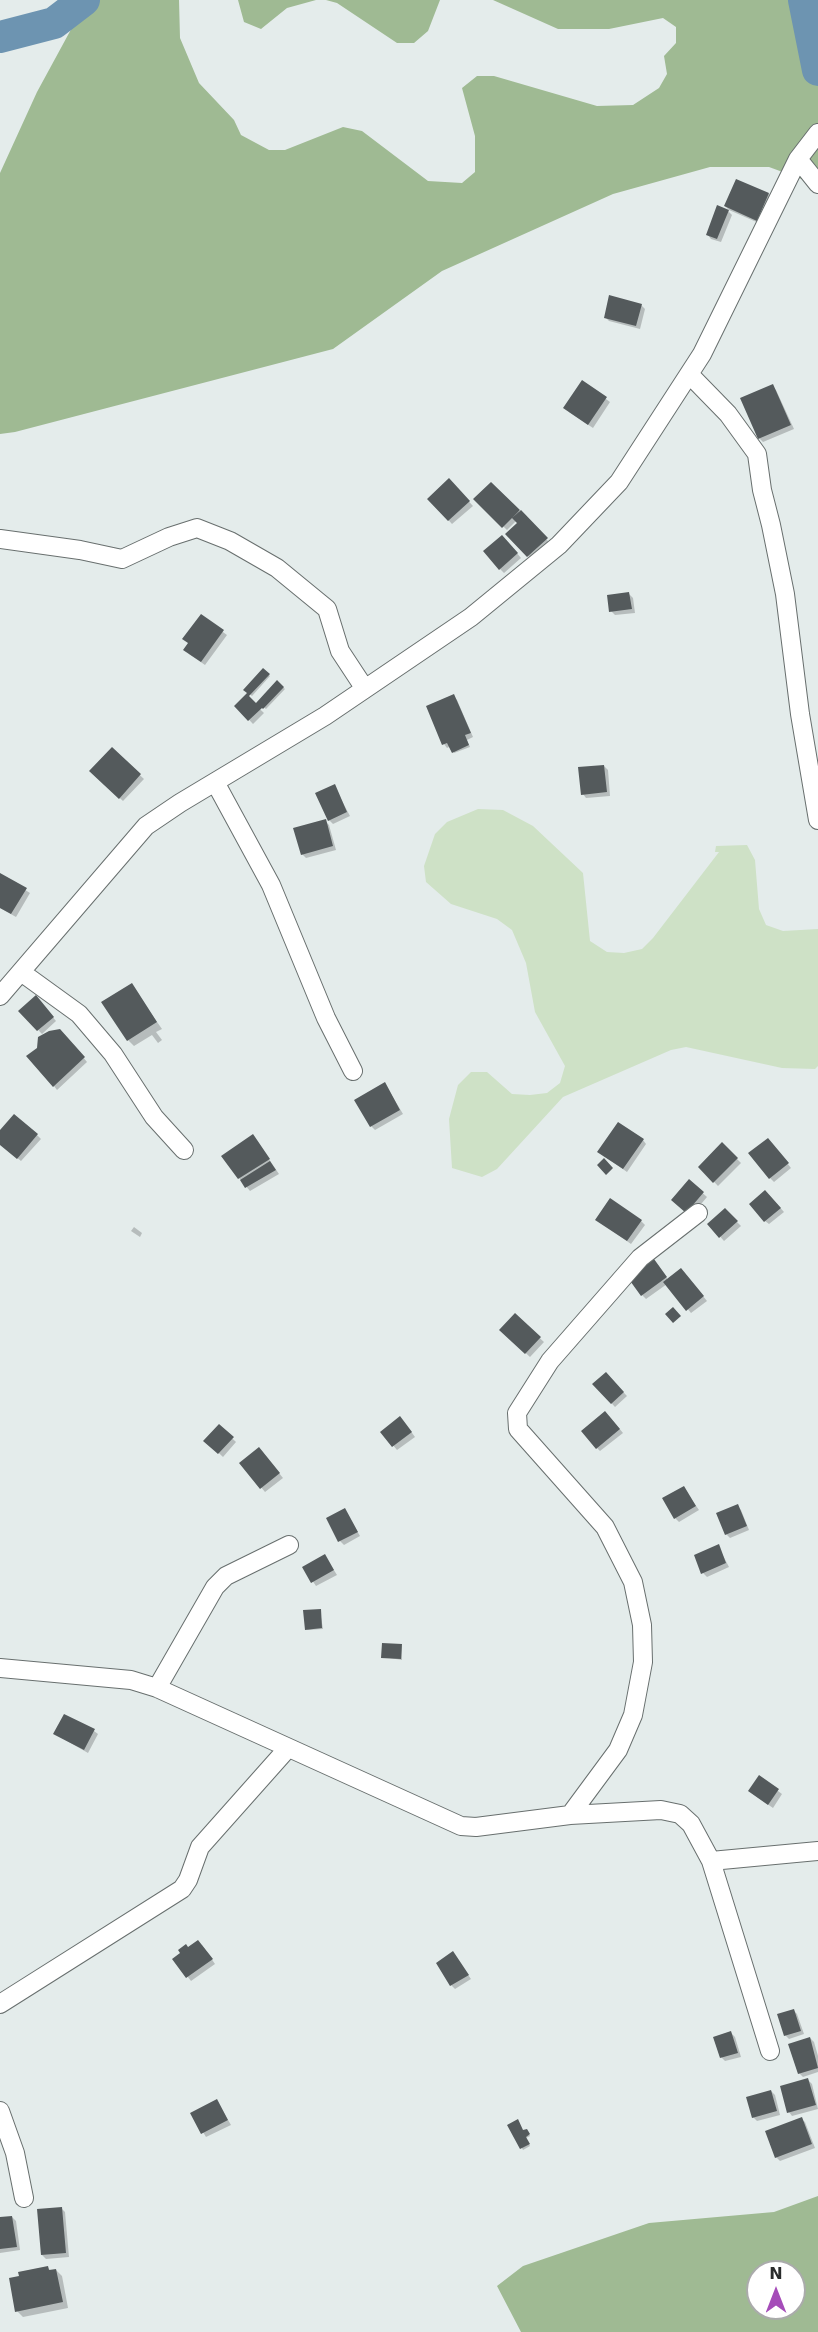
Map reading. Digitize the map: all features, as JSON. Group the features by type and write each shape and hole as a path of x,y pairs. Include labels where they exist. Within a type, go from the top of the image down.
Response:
{"street":[{"path":"0,996 146,826 365,689 471,617 559,545 620,482 702,354 798,159 818,133"},
{"path":"798,159 818,184"},
{"path":"689,374 728,414 757,454 762,490 784,594 800,714 818,820"},
{"path":"0,539 80,550 122,559 169,537 197,528 230,541 277,568 327,609 340,651 365,689"},
{"path":"215,782 271,885 326,1018 353,1071"},
{"path":"21,972 79,1014 113,1054 154,1117 184,1150"},
{"path":"570,1815 618,1750 633,1715 643,1662 642,1625 633,1582 605,1527 518,1429 517,1413 550,1361 640,1258 698,1213"},
{"path":"158,1688 215,1587 226,1576 289,1545"},
{"path":"0,1668 131,1680 158,1688 460,1826 476,1827 570,1815 661,1810 680,1814 691,1824 711,1861 770,2051"},
{"path":"0,2004 182,1889 188,1880 200,1847 288,1748"},
{"path":"711,1861 818,1851"},
{"path":"0,2111 15,2153 24,2198"}],"green space":[{"path":"87,0 179,0 180,38 199,83 234,120 241,135 269,150 285,150 343,127 362,131 428,181 462,183 475,172 475,136 462,88 477,76 494,76 597,106 633,105 659,88 667,74 664,56 676,43 676,27 663,18 609,29 558,29 493,0 818,0 818,185 769,167 710,167 613,194 442,271 333,349 0,434 0,173 37,92"},
{"path":"238,0 316,0 287,8 261,29 244,22"},
{"path":"326,0 440,0 428,31 414,43 397,43 337,3"},
{"path":"478,809 503,810 533,826 583,873 590,941 607,952 624,953 642,949 719,852 715,852 716,846 747,845 755,860 759,909 766,925 783,931 818,929 818,1066 815,1069 782,1068 686,1047 671,1050 563,1097 497,1169 482,1177 452,1168 449,1119 458,1085 471,1072 487,1072 512,1094 530,1095 547,1093 560,1083 565,1066 535,1012 526,963 512,930 497,919 451,904 426,882 424,866 435,834 447,822"},
{"path":"818,2196 818,2332 521,2332 497,2286 523,2266 649,2223 774,2212"}],"building":[{"path":"736,179 769,193 757,221 724,206"},
{"path":"717,205 729,210 717,239 706,235"},
{"path":"609,295 642,304 636,326 604,318"},
{"path":"582,380 607,397 588,425 563,408"},
{"path":"773,384 791,425 758,439 740,398"},
{"path":"449,478 470,501 448,521 427,499"},
{"path":"491,482 520,510 502,528 473,499"},
{"path":"521,510 548,538 527,557 505,534 517,523 512,518"},
{"path":"502,535 518,553 499,570 483,551"},
{"path":"629,592 632,609 609,612 607,595"},
{"path":"201,614 224,630 201,662 183,650 188,643 182,639"},
{"path":"263,668 270,674 249,696 256,703 277,680 284,687 248,721 234,706 247,693 243,690"},
{"path":"454,694 471,733 465,735 469,745 452,753 447,743 442,745 426,706"},
{"path":"112,747 141,774 119,799 89,771"},
{"path":"604,765 607,792 581,795 578,767"},
{"path":"335,784 347,812 328,821 315,793"},
{"path":"326,819 333,846 301,855 293,828"},
{"path":"0,873 27,888 11,914 0,908"},
{"path":"132,983 157,1022 127,1041 101,1002"},
{"path":"36,995 54,1017 37,1031 18,1011"},
{"path":"60,1029 85,1057 53,1087 26,1056 37,1048 38,1037 49,1031"},
{"path":"385,1082 400,1110 370,1127 354,1100"},
{"path":"14,1114 38,1134 17,1159 0,1145 0,1130"},
{"path":"618,1122 644,1139 623,1169 597,1152"},
{"path":"253,1134 270,1159 238,1179 221,1156"},
{"path":"768,1138 789,1163 769,1179 748,1153"},
{"path":"722,1142 738,1158 713,1183 698,1167"},
{"path":"604,1158 613,1168 606,1175 597,1165"},
{"path":"270,1161 276,1170 245,1188 240,1180"},
{"path":"689,1179 704,1192 686,1213 671,1200"},
{"path":"765,1190 781,1208 764,1222 749,1204"},
{"path":"610,1198 642,1220 627,1241 595,1220"},
{"path":"725,1208 738,1221 719,1238 707,1224"},
{"path":"654,1259 667,1277 641,1296 628,1278"},
{"path":"681,1268 704,1296 686,1311 663,1282"},
{"path":"673,1307 681,1316 673,1323 665,1314"},
{"path":"515,1313 541,1337 525,1354 499,1330"},
{"path":"606,1372 624,1392 611,1404 592,1384"},
{"path":"605,1411 620,1429 596,1449 581,1431"},
{"path":"400,1416 412,1432 392,1447 380,1432"},
{"path":"219,1424 234,1437 218,1454 203,1441"},
{"path":"259,1447 280,1473 260,1489 239,1463"},
{"path":"684,1486 696,1506 674,1519 662,1498"},
{"path":"738,1504 747,1526 725,1535 716,1513"},
{"path":"345,1508 358,1532 338,1542 326,1518"},
{"path":"719,1544 726,1563 701,1574 694,1555"},
{"path":"325,1554 334,1570 311,1583 302,1567"},
{"path":"321,1609 322,1628 305,1630 303,1610"},
{"path":"382,1643 402,1644 401,1659 381,1658"},
{"path":"64,1714 95,1729 84,1750 53,1734"},
{"path":"759,1775 779,1789 768,1805 748,1791"},
{"path":"198,1940 213,1959 186,1978 172,1959 186,1944 188,1947"},
{"path":"453,1951 469,1975 450,1986 436,1963"},
{"path":"794,2009 801,2031 784,2036 777,2014"},
{"path":"731,2031 738,2053 720,2058 713,2037"},
{"path":"810,2037 818,2068 798,2074 788,2044"},
{"path":"808,2078 816,2105 787,2113 780,2086"},
{"path":"771,2090 777,2111 752,2118 746,2097"},
{"path":"217,2099 228,2120 201,2134 190,2113"},
{"path":"802,2117 812,2144 775,2158 765,2131"},
{"path":"518,2119 523,2130 527,2129 530,2134 526,2137 530,2144 520,2149 507,2125"},
{"path":"62,2207 66,2253 41,2255 37,2209"},
{"path":"12,2216 17,2247 0,2249 0,2217"},
{"path":"48,2266 49,2270 56,2269 63,2302 15,2312 9,2278 19,2276 18,2272"}],"waterway":[{"path":"0,37 54,23 84,0"},
{"path":"804,0 818,70"}]}
